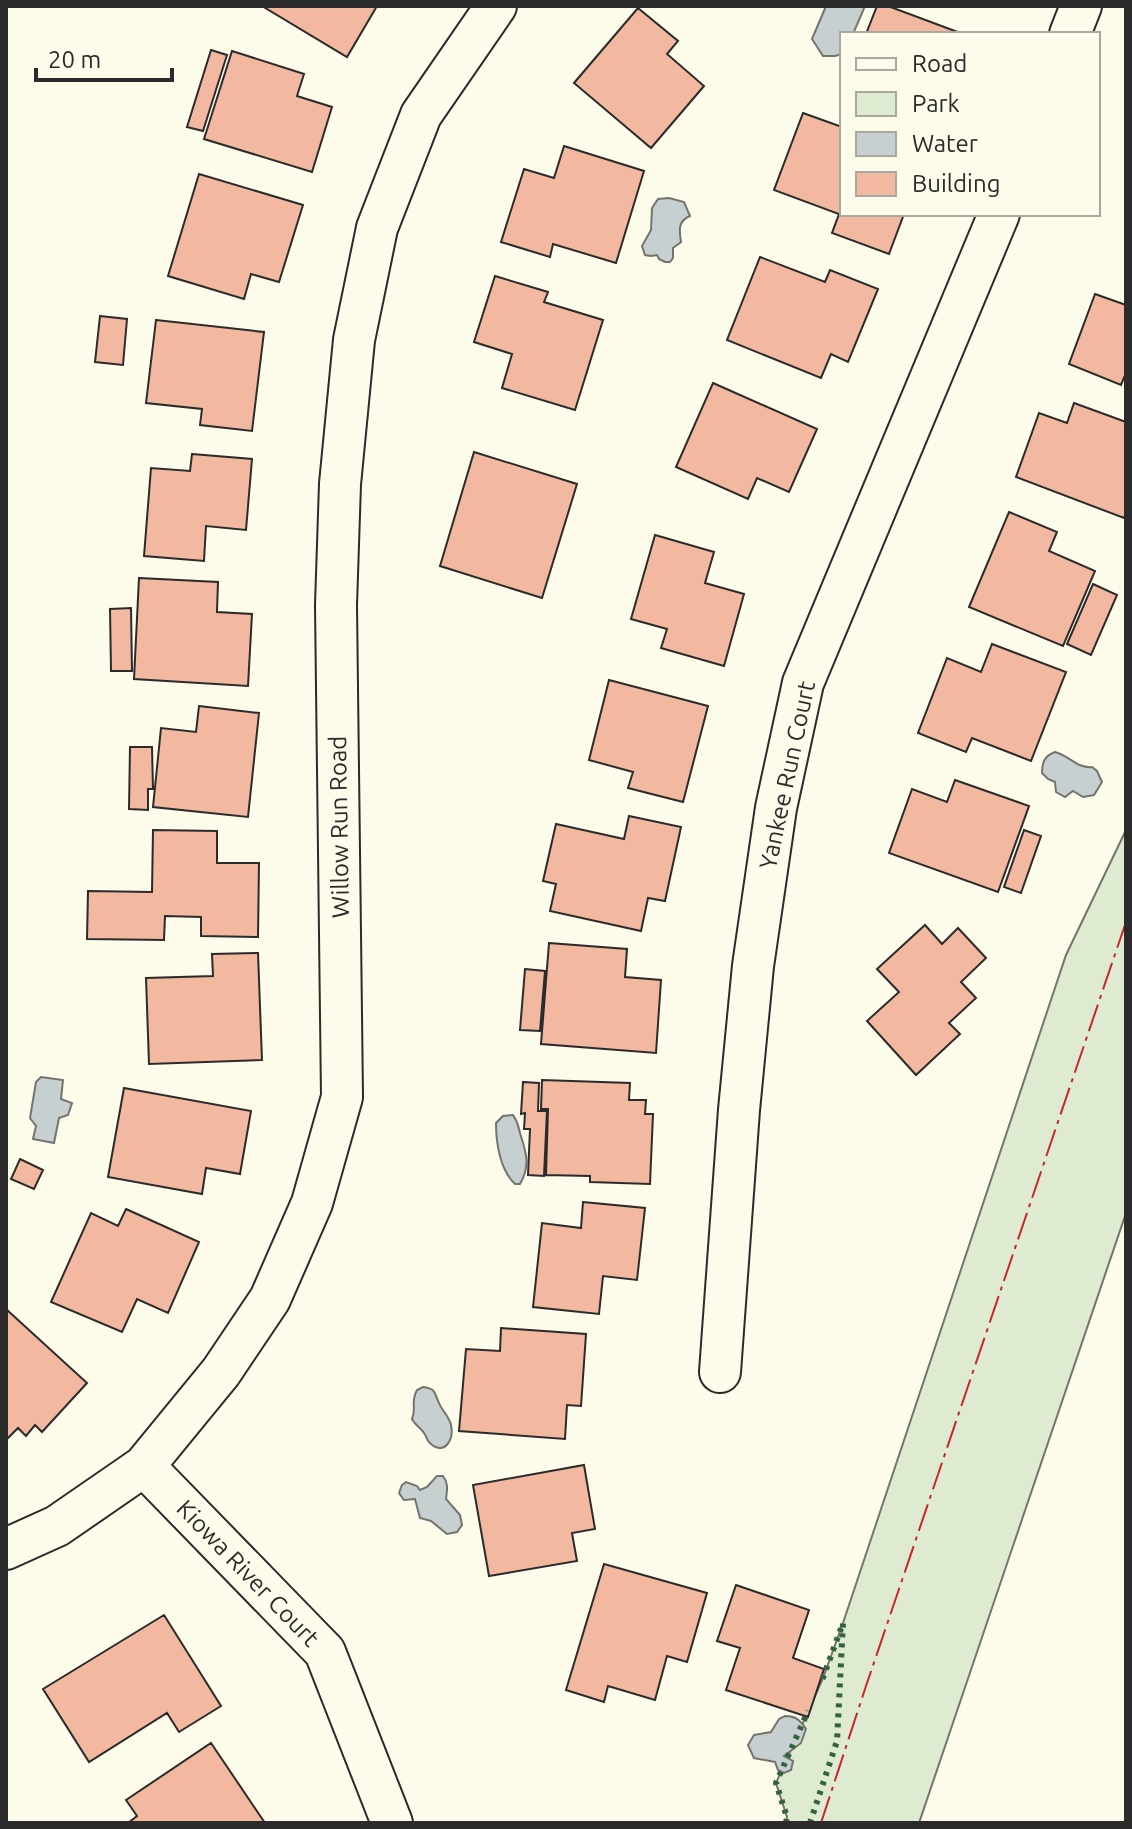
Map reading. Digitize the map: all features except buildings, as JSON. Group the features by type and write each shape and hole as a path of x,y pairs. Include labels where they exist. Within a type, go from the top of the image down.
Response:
{"street":[{"name":"Willow Run Road","path":"6,1549 57,1526 144,1466 221,1372 270,1299 312,1203 342,1097 336,605 340,484 354,340 377,228 421,115 496,6"},
{"path":"1071,32 1081,6"},
{"name":"Yankee Run Court","path":"720,1372 753,966 776,808 803,683 998,216"},
{"name":"Kiowa River Court","path":"144,1466 325,1652 392,1823"}],"green space":[{"path":"1126,830 1126,1213 919,1823 786,1823 787,1817 776,1783 823,1678 843,1623 1066,955"}],"water":[{"path":"826,6 865,6 854,32 840,32 840,55 823,56 812,39"},
{"path":"658,199 684,202 690,216 681,223 681,242 673,248 673,258 665,262 657,255 645,255 642,246 651,230 652,208"},
{"path":"1055,752 1097,771 1102,782 1094,795 1083,797 1073,791 1065,797 1056,792 1055,782 1042,773 1044,760"},
{"path":"41,1077 63,1080 61,1099 72,1103 68,1115 59,1118 54,1143 33,1139 36,1126 30,1118 36,1082"},
{"path":"513,1115 526,1158 520,1184 515,1184 506,1171 497,1139 496,1123 503,1116"},
{"path":"423,1387 434,1392 450,1422 451,1436 444,1447 431,1444 412,1419 415,1394"},
{"path":"437,1476 445,1479 446,1499 460,1515 462,1525 457,1532 447,1534 431,1521 420,1518 415,1499 404,1500 399,1493 406,1482 420,1490"},
{"path":"785,1716 797,1719 806,1729 801,1743 784,1756 793,1761 791,1770 784,1773 778,1770 775,1762 754,1758 748,1745 754,1735 771,1732 779,1719"}],"hedge":[{"path":"810,1823 837,1741 843,1623 821,1683"},
{"path":"786,1823 787,1817 776,1783 808,1711"}],"power":[{"path":"821,1823 1126,922"}]}
